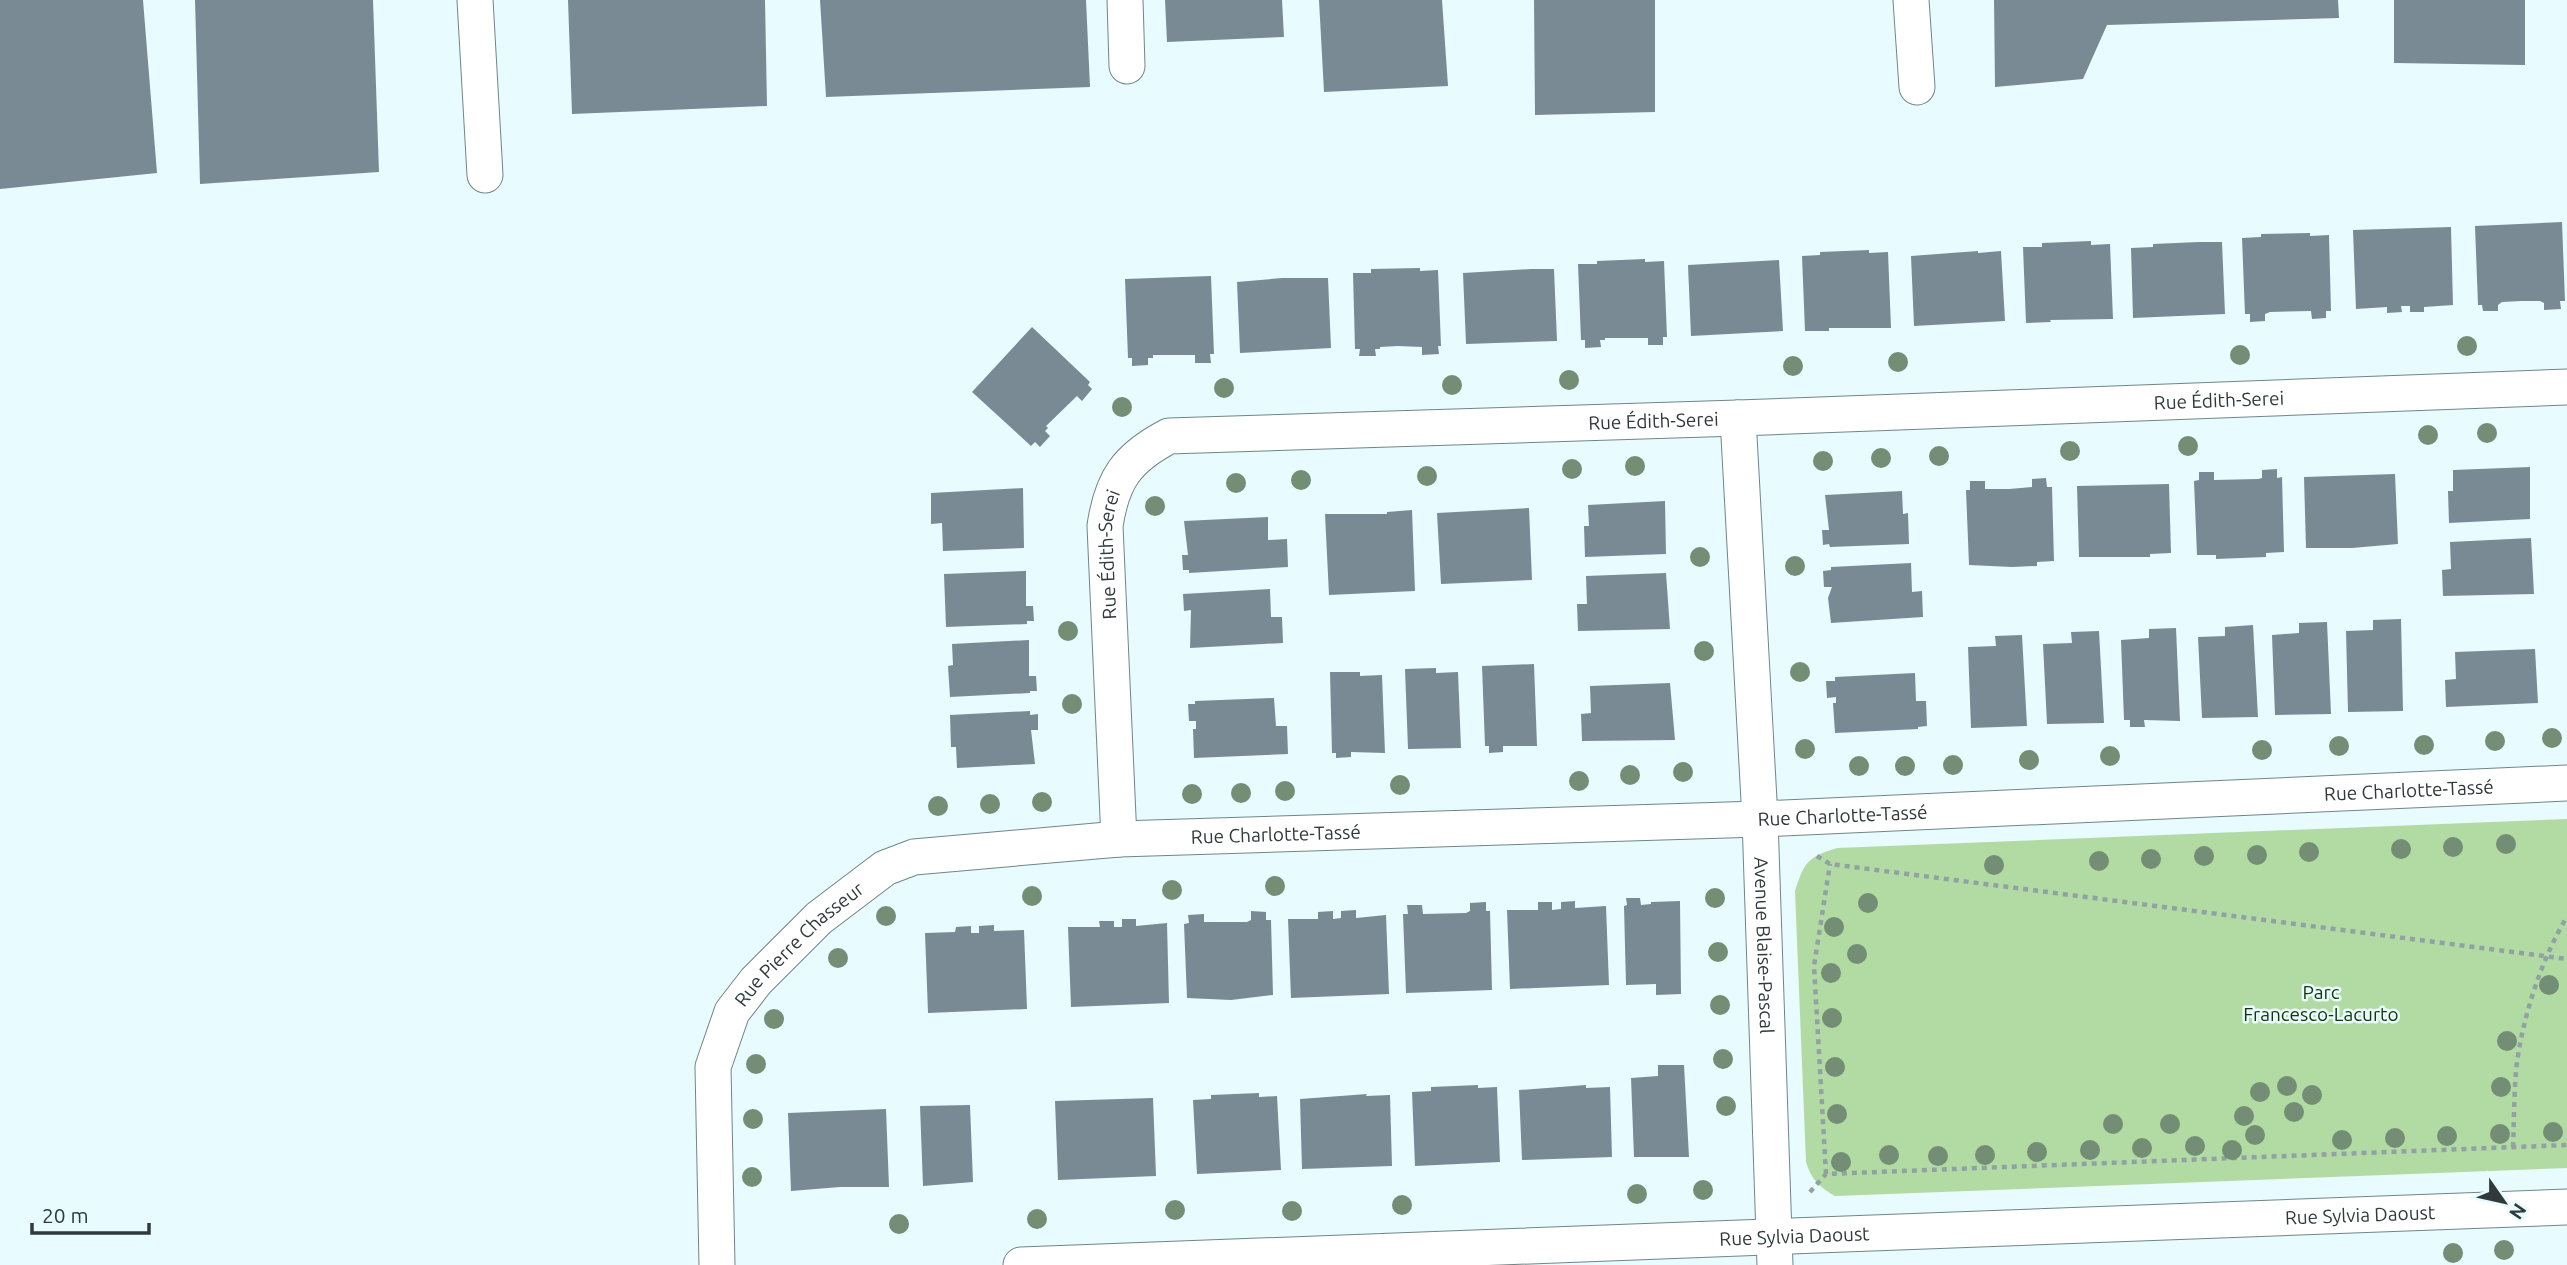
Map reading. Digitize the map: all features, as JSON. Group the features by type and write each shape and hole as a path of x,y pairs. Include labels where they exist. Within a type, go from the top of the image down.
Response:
{"street":[{"path":"475,0 485,175"},
{"path":"1125,0 1127,66"},
{"path":"1911,0 1917,87"},
{"name":"Rue Édith-Serei","path":"1119,839 1105,526 1110,496 1126,468 1144,449 1169,436 2567,387"},
{"name":"Avenue Blaise-Pascal","path":"1738,418 1760,819 1774,1251"},
{"name":"Rue Charlotte-Tassé","path":"1119,839 1760,819 2567,783"},
{"name":"Rue Pierre Chasseur","path":"716,1265 713,1067 732,1012 782,953 819,918 860,886 885,868 914,857 1119,839"},
{"name":"Rue Sylvia Daoust","path":"1021,1265 1774,1251 2567,1207"}],"path":[{"path":"1760,819 1830,864 2567,959"},
{"path":"1774,1251 1826,1174 1814,966 1830,864"},
{"path":"2513,1147 2516,1069 2525,1025 2547,957 2567,917"},
{"path":"1826,1174 2567,1145"}],"green space":[{"name":"Parc Francesco-Lacurto","path":"2567,819 2567,1168 1835,1196 1820,1186 1810,1173 1806,1162 1795,891 1808,862 1819,854 1837,848"}],"building":[{"path":"0,0 143,0 157,173 0,189"},
{"path":"195,0 373,0 379,172 200,184"},
{"path":"568,0 765,0 767,106 572,114"},
{"path":"820,0 1086,0 1090,87 826,97"},
{"path":"1165,0 1282,0 1284,37 1167,42"},
{"path":"1319,0 1442,0 1448,86 1324,92"},
{"path":"1534,0 1655,0 1655,112 1535,115"},
{"path":"1994,0 2338,0 2339,18 2107,25 2083,79 1995,87"},
{"path":"2394,0 2525,0 2525,65 2394,63"},
{"path":"2562,222 2565,301 2560,301 2561,309 2544,310 2544,303 2540,301 2521,301 2502,302 2498,305 2498,311 2483,311 2482,305 2478,305 2475,226"},
{"path":"2451,227 2453,305 2424,307 2424,312 2410,312 2410,306 2401,306 2402,312 2387,313 2387,307 2356,309 2353,230"},
{"path":"2310,233 2310,236 2329,235 2331,311 2326,311 2326,318 2312,319 2311,311 2270,312 2265,314 2265,321 2250,322 2250,314 2245,314 2242,238 2261,237 2261,234"},
{"path":"2091,241 2091,245 2110,244 2113,319 2026,323 2023,247 2042,247 2042,243"},
{"path":"2222,242 2225,314 2133,318 2131,248"},
{"path":"1869,250 1869,253 1888,252 1891,328 1829,328 1829,331 1805,331 1802,256 1820,255 1820,252"},
{"path":"2001,251 2005,321 1914,326 1911,256"},
{"path":"1645,259 1645,262 1664,261 1667,337 1663,337 1663,345 1648,345 1648,338 1605,338 1600,340 1601,347 1585,348 1585,340 1581,340 1578,264"},
{"path":"1779,260 1783,331 1691,336 1688,265"},
{"path":"1420,268 1420,271 1438,270 1439,354 1422,355 1422,347 1398,346 1375,349 1376,356 1359,356 1360,349 1355,349 1353,273 1371,273 1371,269"},
{"path":"1554,269 1557,341 1466,344 1463,273"},
{"path":"1211,276 1214,354 1210,354 1211,363 1195,363 1195,355 1153,355 1153,358 1148,358 1148,365 1132,366 1132,358 1128,358 1125,279"},
{"path":"1328,278 1331,348 1240,353 1237,282"},
{"path":"1032,327 1090,382 1088,385 1092,389 1082,401 1077,396 1046,426 1048,428 1045,431 1050,436 1040,447 1035,442 1031,446 972,392"},
{"path":"2530,467 2530,519 2449,523 2448,491 2453,491 2453,470"},
{"path":"2277,469 2277,478 2282,477 2284,552 2266,553 2266,557 2216,559 2216,555 2197,555 2194,481 2199,480 2199,472 2214,472 2214,480 2258,479 2262,478 2262,470"},
{"path":"2395,474 2398,544 2306,548 2304,477"},
{"path":"2046,478 2047,487 2052,487 2054,561 2037,562 2037,566 1969,565 1966,490 1970,490 1970,481 1985,481 1985,489 2009,489 2032,487 2032,479"},
{"path":"2169,484 2171,553 2150,554 2150,557 2079,557 2077,486"},
{"path":"1023,488 1024,548 943,551 942,523 931,524 931,493"},
{"path":"1902,491 1903,514 1908,513 1909,544 1823,545 1822,530 1829,530 1825,495"},
{"path":"1665,501 1666,554 1585,557 1584,526 1589,526 1588,505"},
{"path":"1529,508 1532,580 1441,584 1437,513"},
{"path":"1412,510 1415,591 1329,595 1325,514 1387,514"},
{"path":"1268,517 1268,540 1287,539 1288,567 1189,573 1189,570 1183,570 1182,555 1188,555 1184,521"},
{"path":"2531,538 2534,594 2443,596 2442,570 2451,569 2450,542"},
{"path":"1911,563 1912,592 1922,591 1923,617 1831,623 1828,598 1832,587 1824,587 1823,571 1831,570 1831,567"},
{"path":"1026,571 1026,606 1033,606 1034,621 1027,621 1027,624 946,627 944,574"},
{"path":"1666,573 1670,629 1578,631 1577,604 1587,604 1586,576"},
{"path":"1270,589 1271,617 1282,617 1283,643 1190,648 1191,610 1184,611 1183,594"},
{"path":"2401,619 2403,711 2348,712 2346,631 2373,630 2373,620"},
{"path":"2327,622 2331,714 2275,715 2272,635 2299,633 2299,623"},
{"path":"2253,625 2258,717 2202,718 2198,637 2225,636 2225,627"},
{"path":"2176,628 2180,721 2144,720 2145,727 2130,727 2130,720 2124,720 2121,640 2149,638 2149,629"},
{"path":"2099,631 2104,723 2047,724 2043,644 2072,643 2071,632"},
{"path":"2022,635 2027,726 1971,728 1968,647 1996,646 1995,636"},
{"path":"1029,640 1029,676 1036,676 1037,691 950,697 948,666 953,665 952,644"},
{"path":"2535,649 2538,703 2446,707 2445,680 2456,679 2455,652"},
{"path":"1534,664 1537,746 1503,746 1503,752 1489,753 1489,746 1485,746 1482,666"},
{"path":"1436,668 1436,673 1458,672 1461,748 1408,749 1405,669"},
{"path":"1330,672 1360,672 1360,676 1382,675 1385,753 1351,752 1351,757 1336,758 1336,753 1332,753"},
{"path":"1915,673 1916,701 1926,701 1927,726 1918,729 1835,733 1833,703 1836,703 1836,697 1827,698 1826,681 1835,681 1835,677"},
{"path":"1670,683 1675,740 1582,741 1581,714 1591,713 1590,686"},
{"path":"1274,698 1276,726 1287,726 1288,754 1194,758 1193,729 1196,729 1196,721 1189,721 1188,704 1195,704 1195,701"},
{"path":"1030,711 1030,715 1038,714 1038,730 1031,730 1035,764 957,768 956,747 951,747 950,715"},
{"path":"1626,898 1640,898 1641,905 1680,901 1681,994 1656,995 1656,984 1626,985"},
{"path":"1575,901 1575,908 1606,906 1609,985 1510,989 1507,910 1538,910 1538,902 1552,902 1552,910 1561,909 1561,902"},
{"path":"1486,902 1486,911 1490,911 1492,990 1406,993 1403,914 1408,914 1407,905 1422,905 1423,914 1466,913 1470,911 1470,903"},
{"path":"1356,910 1356,918 1386,915 1389,994 1291,998 1288,919 1318,919 1318,912 1333,911 1333,919 1341,918 1341,911"},
{"path":"1251,911 1266,912 1266,920 1271,920 1273,995 1231,1000 1187,998 1184,924 1189,923 1188,915 1204,914 1204,922 1247,922 1251,920"},
{"path":"1122,919 1136,919 1136,926 1167,923 1169,1003 1071,1007 1068,927 1100,927 1099,921 1114,921 1114,927 1122,927"},
{"path":"994,925 994,931 1024,930 1027,1009 928,1013 925,933 955,932 956,927 971,926 971,933 979,933 979,926"},
{"path":"1658,1065 1684,1065 1689,1157 1634,1157 1631,1078 1658,1076"},
{"path":"1478,1085 1478,1088 1497,1087 1500,1162 1415,1166 1412,1092 1431,1091 1431,1087"},
{"path":"1586,1085 1586,1088 1610,1087 1612,1157 1522,1160 1519,1090"},
{"path":"1259,1093 1259,1097 1277,1096 1281,1170 1197,1174 1193,1100 1211,1099 1211,1095"},
{"path":"1367,1094 1366,1096 1390,1095 1392,1166 1302,1169 1300,1099"},
{"path":"1153,1098 1156,1176 1058,1180 1055,1101"},
{"path":"970,1105 973,1182 923,1186 920,1106"},
{"path":"886,1109 889,1187 791,1191 788,1113"}]}
